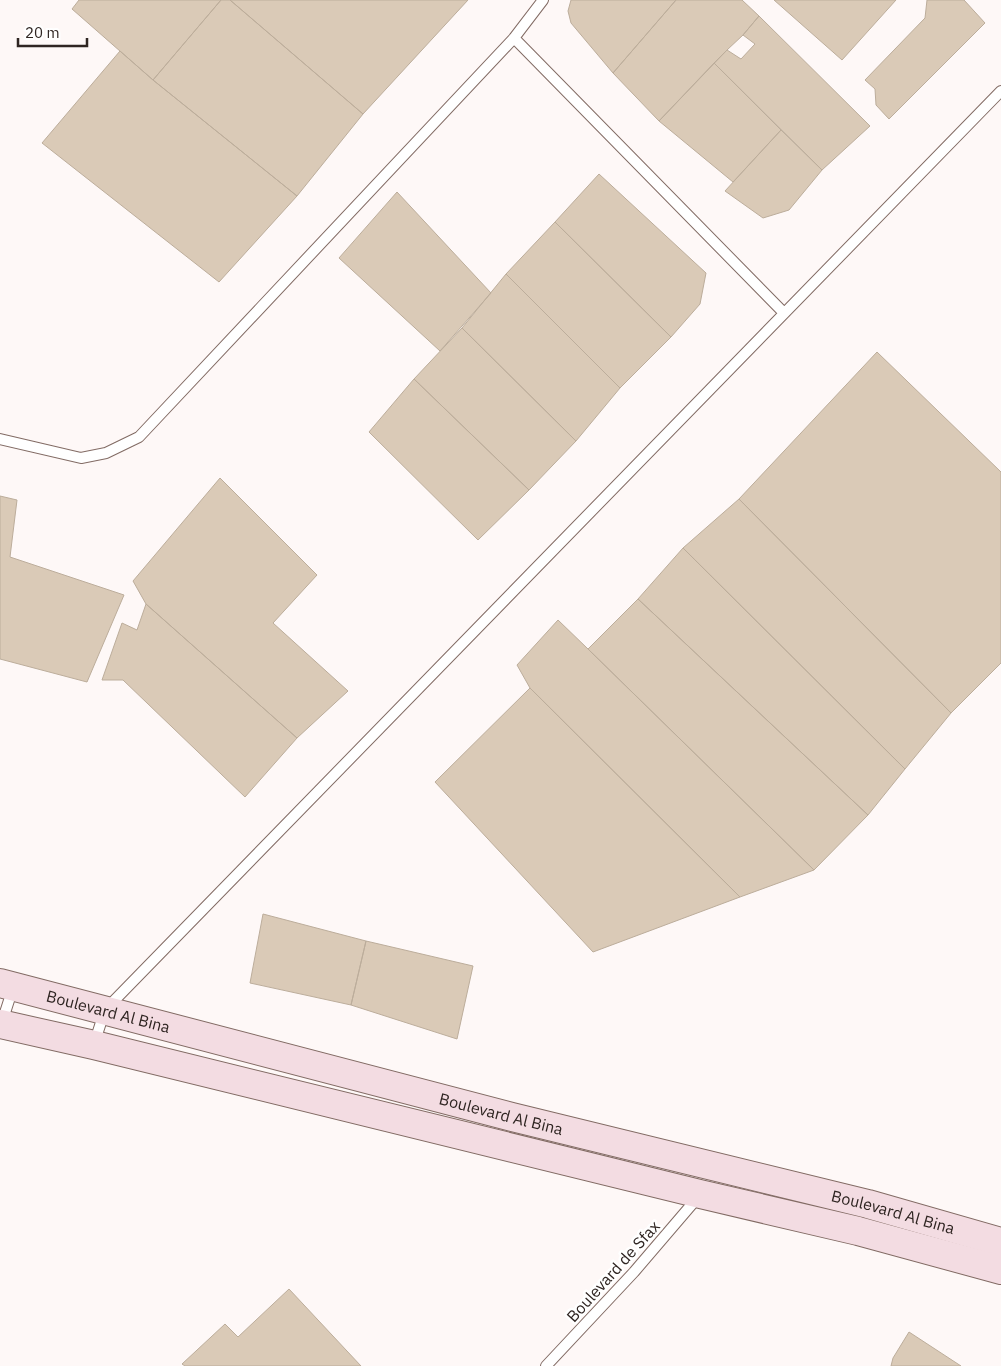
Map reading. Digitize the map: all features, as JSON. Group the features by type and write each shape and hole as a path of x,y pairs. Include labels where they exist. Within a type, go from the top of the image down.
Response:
{"main road":[{"name":"Boulevard Al Bina","path":"7,985 512,1117 868,1204 1001,1242"},
{"name":"Boulevard Al Bina","path":"0,1024 94,1045 858,1231 1001,1270"}],"lane":[{"path":"0,439 81,458 106,454 139,437 514,38 544,0"},
{"path":"514,38 784,313"},
{"path":"94,1045 105,1010 1001,91"},
{"path":"0,1024 7,985"},
{"name":"Boulevard de Sfax","path":"546,1366 634,1272 700,1194"}],"building":[{"path":"79,0 221,0 153,80 72,9"},
{"path":"221,0 230,0 363,114 297,196 153,80"},
{"path":"230,0 468,0 363,114"},
{"path":"571,0 676,0 613,73 571,23 568,11"},
{"path":"676,0 742,0 759,16 743,35 659,121 613,73"},
{"path":"774,0 896,0 842,60"},
{"path":"927,0 964,0 985,23 889,119 876,105 875,89 865,80 925,18"},
{"path":"759,16 870,126 822,170 714,63 727,50 741,59 755,44 743,35"},
{"path":"120,51 153,80 297,196 219,282 42,143"},
{"path":"714,63 781,130 733,182 659,121"},
{"path":"781,130 822,170 789,210 763,218 725,191"},
{"path":"599,174 706,273 700,304 671,337 555,222"},
{"path":"397,192 491,293 440,351 339,258"},
{"path":"555,222 671,337 620,388 506,274"},
{"path":"506,274 620,388 576,441 462,328"},
{"path":"462,328 576,441 529,490 414,379"},
{"path":"877,352 1001,472 1001,663 951,713 739,499"},
{"path":"414,379 529,490 478,540 369,432"},
{"path":"220,478 317,575 273,623 348,691 297,738 146,604 133,581"},
{"path":"0,496 17,500 10,557 124,595 87,682 0,659"},
{"path":"739,499 951,713 905,769 683,548"},
{"path":"683,548 905,769 868,815 638,599"},
{"path":"638,599 868,815 814,870 588,649"},
{"path":"146,604 297,738 245,797 123,680 102,680 122,623 137,630"},
{"path":"558,620 814,870 740,897 530,688 517,665"},
{"path":"530,688 740,897 593,952 435,782"},
{"path":"263,914 366,941 351,1005 250,983"},
{"path":"366,941 473,966 457,1039 351,1005"},
{"path":"289,1289 361,1366 185,1366 182,1364 225,1324 238,1337"},
{"path":"909,1332 961,1366 891,1366 893,1358"}]}
